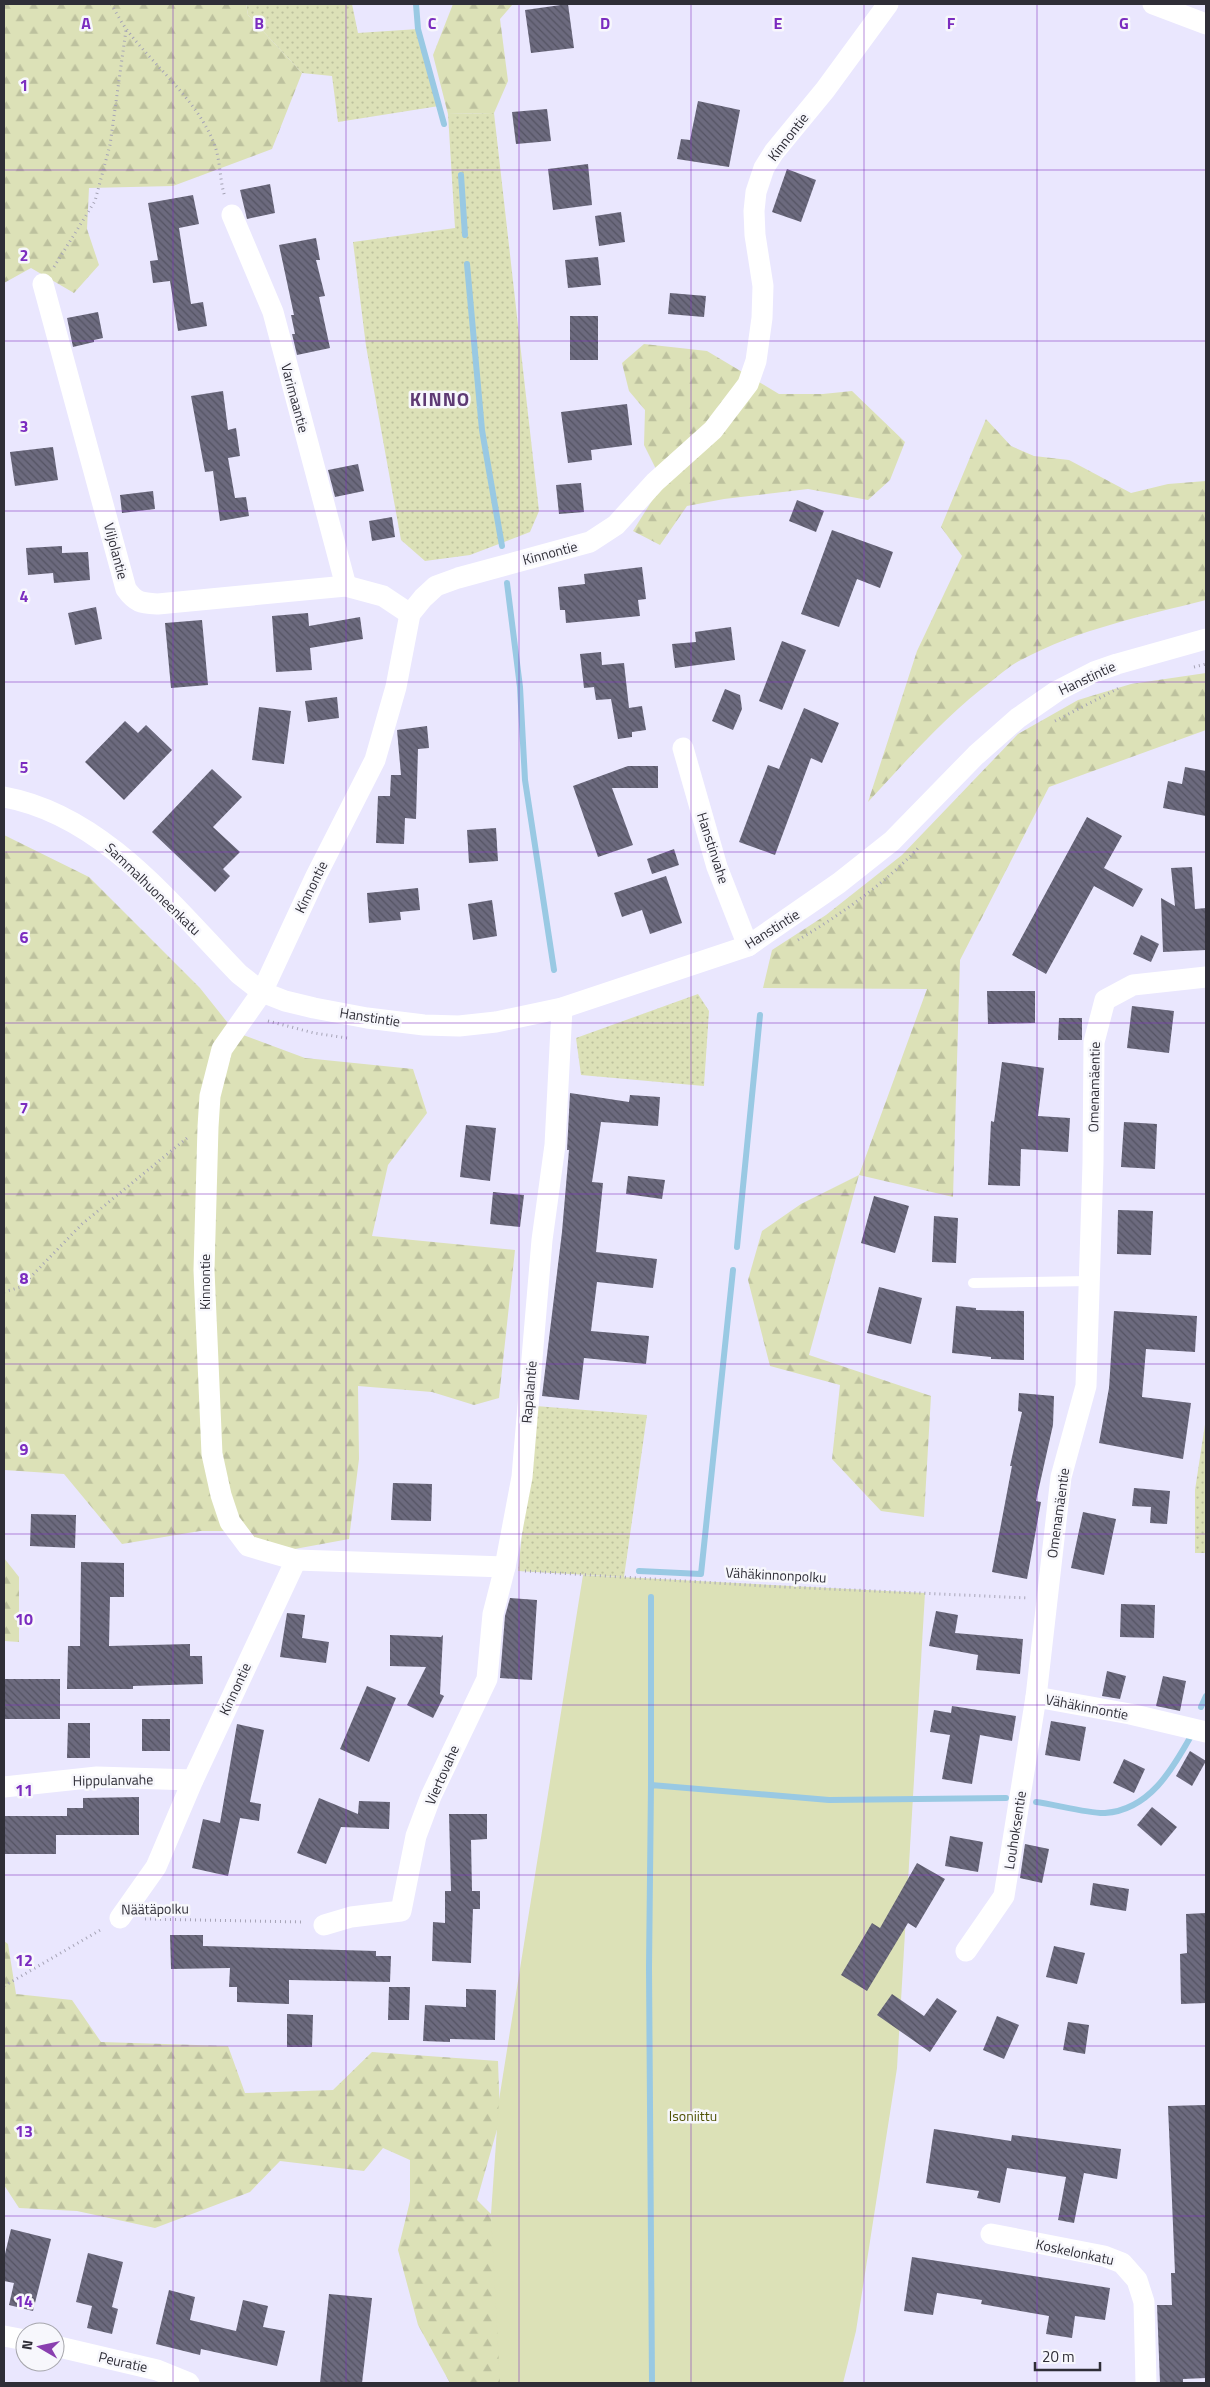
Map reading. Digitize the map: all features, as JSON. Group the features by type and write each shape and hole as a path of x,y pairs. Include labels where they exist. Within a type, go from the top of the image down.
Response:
{"street":[{"name":"Kinnontie","path":"120,1918 156,1867 193,1780 296,1560 248,1546 230,1522 221,1495 212,1454 204,1270 210,1096 222,1049 256,1000 375,760 396,687 410,614 436,586 458,578 590,542 616,525 654,482 713,430 748,384 756,361 762,318 763,286 755,235 754,211 756,192 764,168 774,152 825,90 888,4"},
{"path":"1153,4 1206,24"},
{"name":"Varimaantie","path":"232,215 273,312 346,586"},
{"name":"Viljolantie","path":"43,284 126,589 133,599 144,603 158,604 346,586 383,596 410,614"},
{"name":"Hanstintie","path":"256,1000 285,1001 367,1018 424,1025 459,1026 496,1022 562,1008 748,946 840,883 892,841 976,755 1018,718 1058,691 1094,672 1206,639"},
{"name":"Hanstinvahe","path":"683,748 717,867 748,946"},
{"name":"Sammalhuoneenkatu","path":"4,797 22,800 73,821 110,846 239,974 256,1000"},
{"name":"Omenamäentie","path":"1046,1598 1061,1477 1086,1386 1090,1280 1094,1042 1105,1000 1133,985 1206,977"},
{"name":"Rapalantie","path":"506,1567 522,1477 542,1240 555,1145 562,1008"},
{"path":"296,1560 506,1567"},
{"name":"Viertovahe","path":"324,1924 351,1917 401,1911 416,1836 431,1796 487,1680 493,1614 506,1567"},
{"name":"Vähäkinnontie","path":"1046,1598 1036,1697 1130,1714 1206,1732"},
{"name":"Louhoksentie","path":"966,1951 1004,1896 1036,1697"},
{"name":"Hippulanvahe","path":"4,1787 97,1778 193,1780"},
{"name":"Koskelonkatu","path":"991,2234 1104,2256 1122,2263 1137,2280 1144,2302 1146,2383"},
{"name":"Peuratie","path":"65,2348 157,2370 190,2383"}],"lane":[{"path":"973,1282 1090,1280"}],"path":[{"path":"111,4 126,30 166,74 197,114 214,141 221,167 222,189 232,215"},
{"path":"43,284 95,201 110,145 126,30"},
{"path":"1188,668 1206,664"},
{"path":"1047,725 1126,685"},
{"path":"790,944 828,922 906,862 925,840"},
{"path":"256,1000 269,1022 314,1033 352,1039"},
{"path":"4,1292 21,1286 96,1212 197,1130 208,1127"},
{"name":"Vähäkinnonpolku","path":"506,1567 540,1572 756,1586 1046,1598"},
{"name":"Näätäpolku","path":"4,1986 120,1918 290,1921 324,1924"}],"green space":[{"path":"4,4 246,4 248,15 302,73 272,149 173,186 89,188 87,229 99,265 74,293 31,268 4,283"},
{"path":"246,4 352,4 358,33 418,29 439,106 338,122 332,76 302,73 248,15"},
{"path":"453,4 513,4 500,19 508,81 494,113 448,114 433,55"},
{"path":"494,113 539,511 530,532 470,555 425,561 401,540 366,346 353,242 455,228 448,114"},
{"path":"644,344 707,351 779,394 823,394 852,391 905,442 890,480 868,500 808,489 724,499 687,506 660,545 633,531 663,483 644,445 645,410 629,391 622,363"},
{"path":"986,419 1011,446 1034,456 1069,460 1131,493 1168,484 1206,481 1206,600 1088,632 1043,649 1017,662 943,723 868,802 917,651 962,556 941,527"},
{"path":"1206,673 1206,730 1049,787 960,960 953,1197 859,1175 927,989 763,988 772,950 826,915 902,855 1018,734 1078,700 1131,684"},
{"path":"4,835 89,877 200,988 235,1032 305,1058 413,1069 427,1113 388,1165 372,1236 515,1250 499,1398 474,1405 432,1392 358,1386 359,1459 349,1539 273,1553 231,1531 200,1531 122,1544 64,1474 4,1470"},
{"path":"698,994 709,1011 704,1086 581,1075 576,1038"},
{"path":"859,1175 809,1355 931,1396 924,1517 881,1511 832,1459 840,1385 770,1366 748,1280 762,1231 801,1204"},
{"path":"536,1406 647,1415 624,1577 518,1571"},
{"path":"1206,1418 1206,1553 1195,1553 1195,1490"},
{"path":"4,1558 19,1577 19,1642 4,1641"},
{"name":"Isoniittu","path":"583,1575 925,1593 897,2068 856,2331 843,2383 500,2383 491,2214 499,2100"},
{"path":"4,1941 8,1944 16,1994 72,2000 101,2042 228,2046 245,2093 333,2090 372,2052 498,2061 500,2119 477,2200 491,2214 510,2383 450,2383 418,2325 398,2250 410,2201 410,2160 383,2148 364,2171 280,2161 250,2192 155,2228 77,2211 19,2208 4,2185"}],"building":[{"path":"568,4 574,48 531,53 525,10"},
{"path":"698,101 740,110 729,167 677,159 681,139 690,140"},
{"path":"547,109 551,141 516,144 512,112"},
{"path":"588,164 592,205 553,210 548,169"},
{"path":"787,169 816,180 801,222 772,212"},
{"path":"270,184 275,213 247,219 240,190"},
{"path":"193,195 199,224 179,228 191,304 203,302 207,326 178,331 170,281 153,283 150,261 158,260 148,203"},
{"path":"621,212 625,242 599,246 595,216"},
{"path":"316,238 320,260 316,260 325,296 319,297 330,348 297,355 292,334 295,334 291,315 294,315 279,245"},
{"path":"598,257 601,285 568,288 565,260"},
{"path":"670,293 706,296 704,317 668,314"},
{"path":"98,312 103,338 73,347 67,318"},
{"path":"570,316 598,316 598,360 570,360"},
{"path":"223,391 228,430 236,428 240,456 228,458 235,498 246,497 249,516 220,521 213,471 205,472 191,396"},
{"path":"627,404 632,445 591,450 592,460 568,463 561,412"},
{"path":"53,447 58,480 15,486 10,452"},
{"path":"358,464 364,491 335,497 328,470"},
{"path":"581,483 584,512 559,514 556,485"},
{"path":"153,491 155,509 122,513 120,495"},
{"path":"797,500 824,511 816,532 789,521"},
{"path":"392,517 395,537 372,541 369,521"},
{"path":"832,530 893,552 880,588 857,579 839,627 801,614"},
{"path":"62,546 62,553 88,552 90,580 54,583 53,573 28,575 26,548"},
{"path":"642,567 646,599 638,600 640,616 566,623 565,610 560,610 558,587 585,584 584,574"},
{"path":"96,607 102,639 75,645 68,613"},
{"path":"308,613 309,626 360,617 363,639 310,648 312,670 276,672 272,616"},
{"path":"202,620 208,685 171,688 165,623"},
{"path":"731,627 735,660 675,668 672,644 696,642 695,632"},
{"path":"782,641 806,650 782,710 759,701"},
{"path":"601,652 602,665 624,663 629,708 642,706 646,730 632,732 632,737 618,739 611,699 596,700 594,687 584,688 580,654"},
{"path":"725,689 740,695 742,709 733,730 712,721"},
{"path":"337,697 339,718 308,722 305,701"},
{"path":"259,707 291,711 284,764 252,760"},
{"path":"804,708 839,723 822,763 811,758 775,855 739,842 768,765 779,769"},
{"path":"125,721 138,733 146,725 172,750 124,800 85,762"},
{"path":"427,726 429,748 418,749 416,819 405,818 404,844 376,843 378,796 390,796 391,775 401,775 397,730"},
{"path":"628,766 658,766 658,788 612,788 633,845 598,857 573,786"},
{"path":"1185,767 1206,771 1206,816 1163,808 1168,781 1182,784"},
{"path":"212,769 242,797 213,827 240,852 223,869 230,876 215,892 152,832"},
{"path":"1087,817 1122,836 1104,868 1143,889 1133,907 1094,886 1046,974 1012,955"},
{"path":"496,828 498,861 469,863 467,830"},
{"path":"674,849 679,865 652,874 647,859"},
{"path":"1192,867 1195,909 1206,908 1206,950 1163,952 1161,898 1175,906 1171,868"},
{"path":"666,876 682,923 650,934 642,910 622,917 614,893"},
{"path":"418,888 420,910 400,912 401,920 369,923 367,893"},
{"path":"492,900 497,936 473,940 468,904"},
{"path":"1141,935 1159,944 1151,962 1133,954"},
{"path":"987,991 1035,991 1035,1023 988,1024"},
{"path":"1132,1006 1174,1011 1169,1053 1127,1048"},
{"path":"1059,1018 1082,1018 1082,1040 1058,1040"},
{"path":"1002,1062 1044,1068 1038,1116 1070,1118 1068,1152 1021,1149 1020,1186 988,1185 991,1121 994,1122"},
{"path":"570,1093 629,1102 630,1095 660,1097 658,1126 601,1122 592,1182 603,1183 596,1252 657,1259 653,1288 597,1282 591,1331 649,1336 646,1364 584,1358 579,1400 542,1396 562,1232 569,1150 567,1150"},
{"path":"1124,1122 1157,1124 1155,1169 1121,1167"},
{"path":"466,1125 496,1128 490,1181 460,1177"},
{"path":"628,1176 665,1180 662,1199 626,1194"},
{"path":"493,1192 524,1195 520,1227 490,1224"},
{"path":"874,1196 909,1206 895,1253 861,1243"},
{"path":"1118,1210 1153,1211 1151,1255 1117,1254"},
{"path":"934,1216 958,1218 956,1263 932,1262"},
{"path":"879,1287 922,1298 911,1344 867,1333"},
{"path":"956,1306 976,1308 976,1310 1024,1311 1024,1360 991,1359 991,1357 952,1353"},
{"path":"1114,1311 1197,1316 1195,1352 1146,1349 1142,1397 1191,1403 1183,1459 1099,1443 1109,1388"},
{"path":"1019,1393 1054,1396 1053,1425 1036,1501 1041,1502 1027,1579 992,1572 1012,1466 1010,1466 1022,1412 1018,1411"},
{"path":"393,1483 432,1484 431,1521 391,1520"},
{"path":"1134,1488 1170,1491 1167,1524 1150,1523 1151,1507 1132,1506"},
{"path":"1083,1512 1116,1519 1104,1575 1071,1568"},
{"path":"31,1514 76,1515 75,1548 30,1546"},
{"path":"81,1562 124,1563 124,1597 110,1597 109,1646 190,1644 190,1656 202,1656 203,1684 133,1686 133,1689 67,1689 68,1646 80,1646"},
{"path":"510,1598 537,1600 532,1680 500,1678 505,1616"},
{"path":"1121,1604 1155,1605 1154,1638 1120,1637"},
{"path":"936,1611 958,1615 955,1633 1023,1639 1020,1674 976,1670 978,1655 929,1646"},
{"path":"287,1613 305,1615 302,1638 329,1642 326,1663 280,1657"},
{"path":"390,1635 441,1637 443,1635 440,1694 444,1696 433,1718 407,1705 426,1667 390,1666"},
{"path":"1107,1671 1126,1676 1120,1699 1102,1696"},
{"path":"1163,1676 1186,1681 1180,1711 1156,1706"},
{"path":"4,1679 60,1679 60,1719 5,1719"},
{"path":"367,1686 396,1698 369,1762 340,1749"},
{"path":"952,1706 1016,1716 1012,1741 980,1735 972,1784 942,1779 950,1735 930,1732 934,1710 951,1713"},
{"path":"142,1719 170,1719 170,1751 142,1751"},
{"path":"1051,1721 1086,1727 1080,1761 1045,1755"},
{"path":"68,1723 90,1723 90,1758 67,1758"},
{"path":"237,1724 264,1730 250,1802 261,1804 259,1821 240,1818 228,1876 192,1868 203,1819 220,1823"},
{"path":"1190,1751 1206,1761 1192,1786 1176,1776"},
{"path":"1124,1759 1145,1769 1134,1793 1113,1783"},
{"path":"139,1797 139,1835 56,1835 56,1854 4,1854 4,1816 67,1816 67,1808 83,1808 83,1798"},
{"path":"319,1798 358,1814 359,1801 390,1802 389,1829 341,1827 326,1864 297,1853"},
{"path":"1152,1807 1177,1827 1161,1846 1137,1825"},
{"path":"449,1814 487,1814 487,1839 471,1840 472,1891 480,1891 480,1909 473,1909 471,1963 432,1961 433,1922 445,1923 445,1891 451,1891"},
{"path":"950,1836 983,1842 978,1872 945,1866"},
{"path":"1025,1844 1049,1849 1042,1883 1020,1878"},
{"path":"917,1863 945,1879 916,1928 908,1923 867,1991 841,1975 872,1923 880,1928"},
{"path":"1093,1883 1129,1889 1126,1911 1090,1905"},
{"path":"1206,1913 1206,2003 1181,2004 1180,1954 1187,1953 1186,1914"},
{"path":"170,1935 203,1935 203,1946 376,1951 376,1956 391,1956 390,1982 289,1980 289,2004 237,2002 237,1987 229,1987 230,1968 171,1969"},
{"path":"1054,1946 1085,1953 1077,1984 1046,1977"},
{"path":"389,1987 410,1987 409,2020 388,2020"},
{"path":"466,1989 496,1990 495,2040 450,2039 450,2042 423,2041 425,2005 466,2007"},
{"path":"892,1994 924,2016 937,1998 957,2011 930,2052 877,2015"},
{"path":"287,2014 313,2015 312,2047 287,2047"},
{"path":"997,2016 1019,2025 1004,2059 983,2050"},
{"path":"1068,2022 1089,2025 1085,2054 1063,2050"},
{"path":"1205,2105 1206,2378 1183,2379 1183,2383 1160,2383 1157,2305 1172,2305 1171,2273 1175,2273 1168,2106"},
{"path":"934,2129 1011,2141 1012,2135 1121,2149 1117,2179 1084,2173 1074,2223 1058,2220 1066,2177 1007,2168 1000,2203 977,2198 979,2191 926,2183"},
{"path":"11,2229 51,2239 33,2311 9,2305 14,2283 4,2281 4,2258"},
{"path":"88,2253 123,2262 112,2307 118,2309 112,2334 87,2328 92,2306 76,2302"},
{"path":"912,2257 1110,2288 1105,2320 1075,2316 1072,2338 1046,2334 1049,2316 981,2304 982,2300 937,2293 933,2315 904,2311"},
{"path":"169,2290 195,2297 190,2320 236,2331 243,2300 268,2306 263,2327 285,2331 277,2366 201,2349 200,2355 156,2344"},
{"path":"329,2294 372,2298 362,2383 320,2383"}],"waterway":[{"path":"416,4 418,29 444,124"},
{"path":"461,175 465,235"},
{"path":"467,264 482,430 502,546"},
{"path":"507,583 520,687 525,780 554,970"},
{"path":"737,1247 760,1015"},
{"path":"639,1571 701,1574 733,1270"},
{"path":"651,1597 651,1785"},
{"path":"1201,1707 1206,1696"},
{"path":"1036,1802 1098,1813 1121,1810 1147,1796 1157,1786 1176,1762 1191,1736"},
{"path":"652,2383 649,1968 651,1785 829,1800 1006,1798"}],"district":[{"name":"KINNO","path":"440,399"}]}
